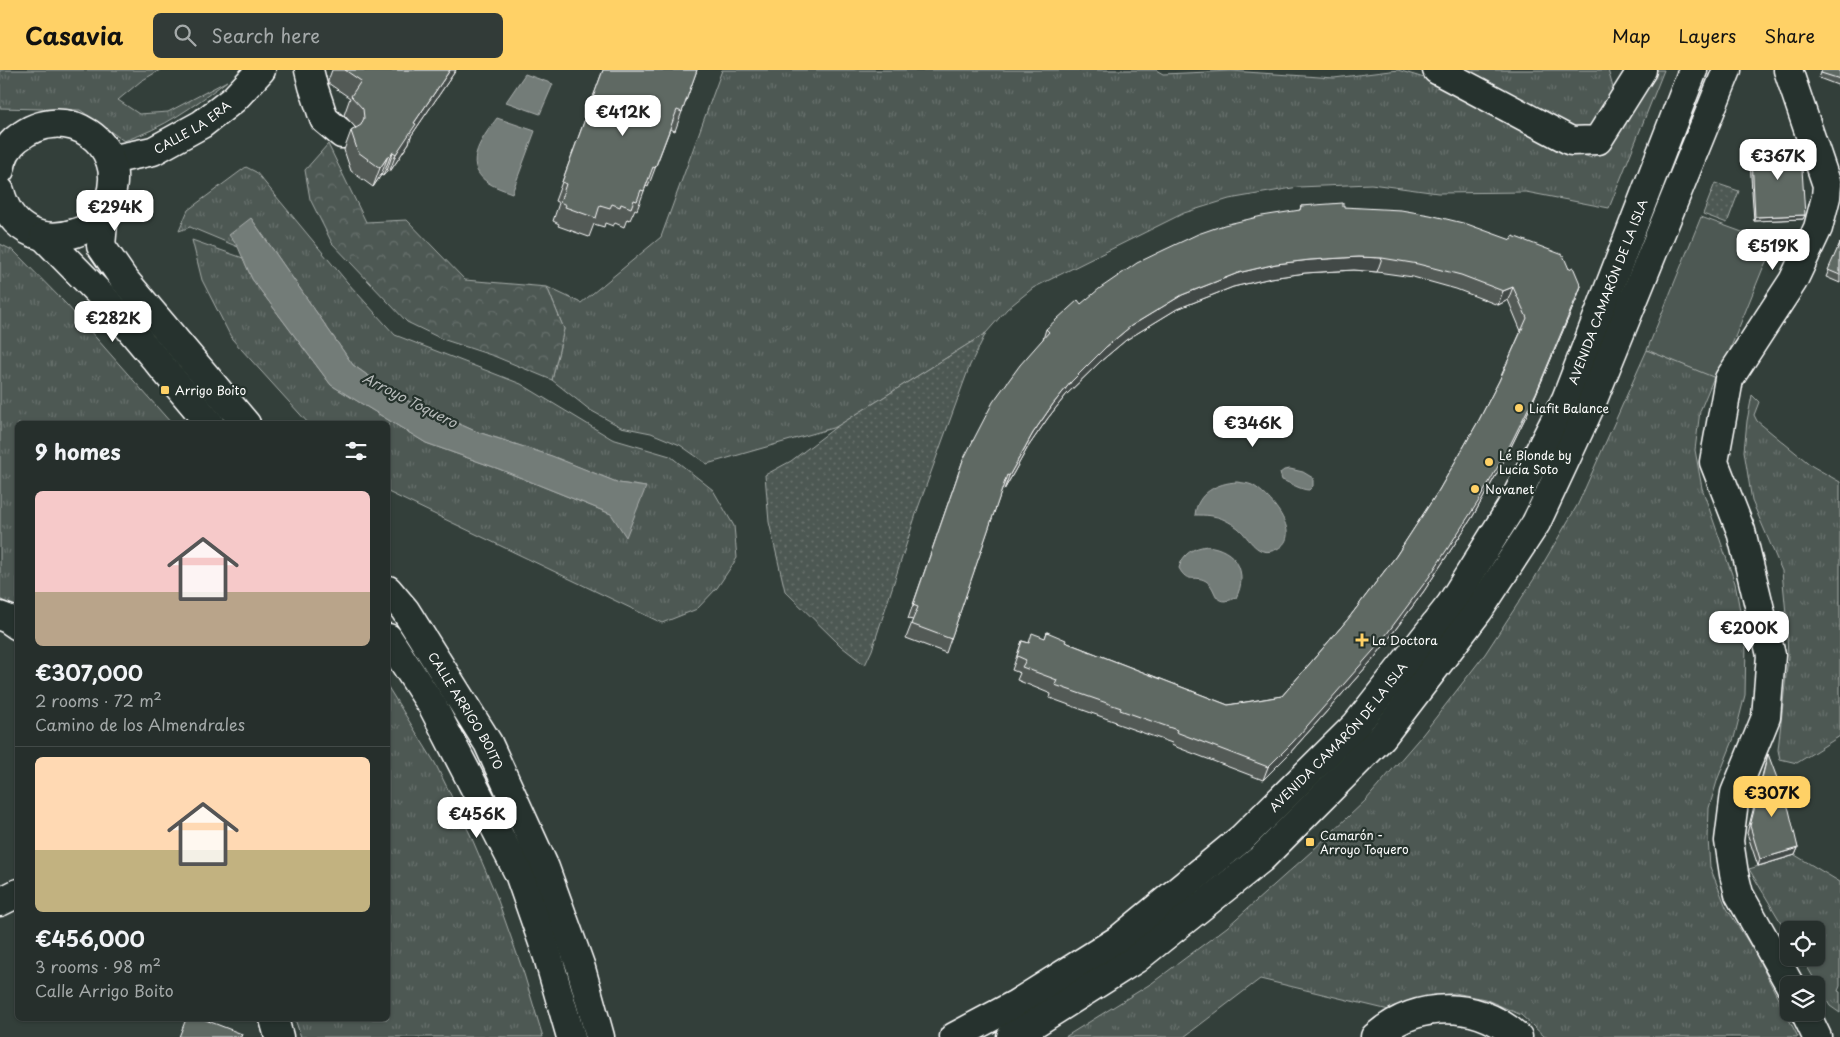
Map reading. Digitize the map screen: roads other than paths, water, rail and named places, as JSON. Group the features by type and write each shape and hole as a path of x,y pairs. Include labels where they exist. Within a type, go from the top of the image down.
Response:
{"main road":[{"name":"CALLE LA ERA","path":"110,160 153,151 202,124 234,98 261,70"},
{"path":"309,70 324,118 342,134"},
{"path":"1437,70 1572,141 1598,140 1642,70"},
{"name":"AVENIDA CAMARÓN DE LA ISLA","path":"954,1037 1016,1004 1118,940 1242,838 1356,725 1451,604 1510,509 1566,398 1693,70"},
{"name":"AVENIDA CAMARÓN DE LA ISLA","path":"1011,1037 1136,959 1261,859 1382,737 1478,610 1536,523 1590,407 1727,70"},
{"path":"1785,976 1739,894 1729,841 1735,793 1766,717 1771,654 1741,531 1714,462 1729,379 1793,280 1829,232 1826,197 1827,185 1788,70"},
{"path":"0,170 6,137 46,123 66,123 85,130 100,143 110,160 113,187 104,212 100,246 123,278 243,421"},
{"path":"1,201 13,219 27,230 44,237 62,238 86,230 104,212"},
{"path":"44,237 103,297 207,421"},
{"name":"CALLE ARRIGO BOITO","path":"390,592 405,610 488,743 545,868 580,966 600,1037"},
{"path":"0,616 15,624"},
{"name":"CALLE ARRIGO BOITO","path":"390,641 433,707 519,874 548,956 571,1037"},
{"path":"0,902 15,894"},
{"path":"1375,1037 1401,1019 1423,1012 1446,1008 1486,1016 1518,1037"},
{"path":"275,1021 279,1037"},
{"path":"1810,1021 1818,1037"}],"place":[{"name":"Arrigo Boito","path":"165,390"},
{"name":"Liafit Balance","path":"1519,408"},
{"name":"Lé Blonde by Lucía Soto","path":"1489,462"},
{"name":"Novanet","path":"1475,489"},
{"name":"La Doctora","path":"1362,640"},
{"name":"Camarón - Arroyo Toquero","path":"1310,842"}],"water label":[{"name":"Arroyo Toquero","path":"410,400"}]}
